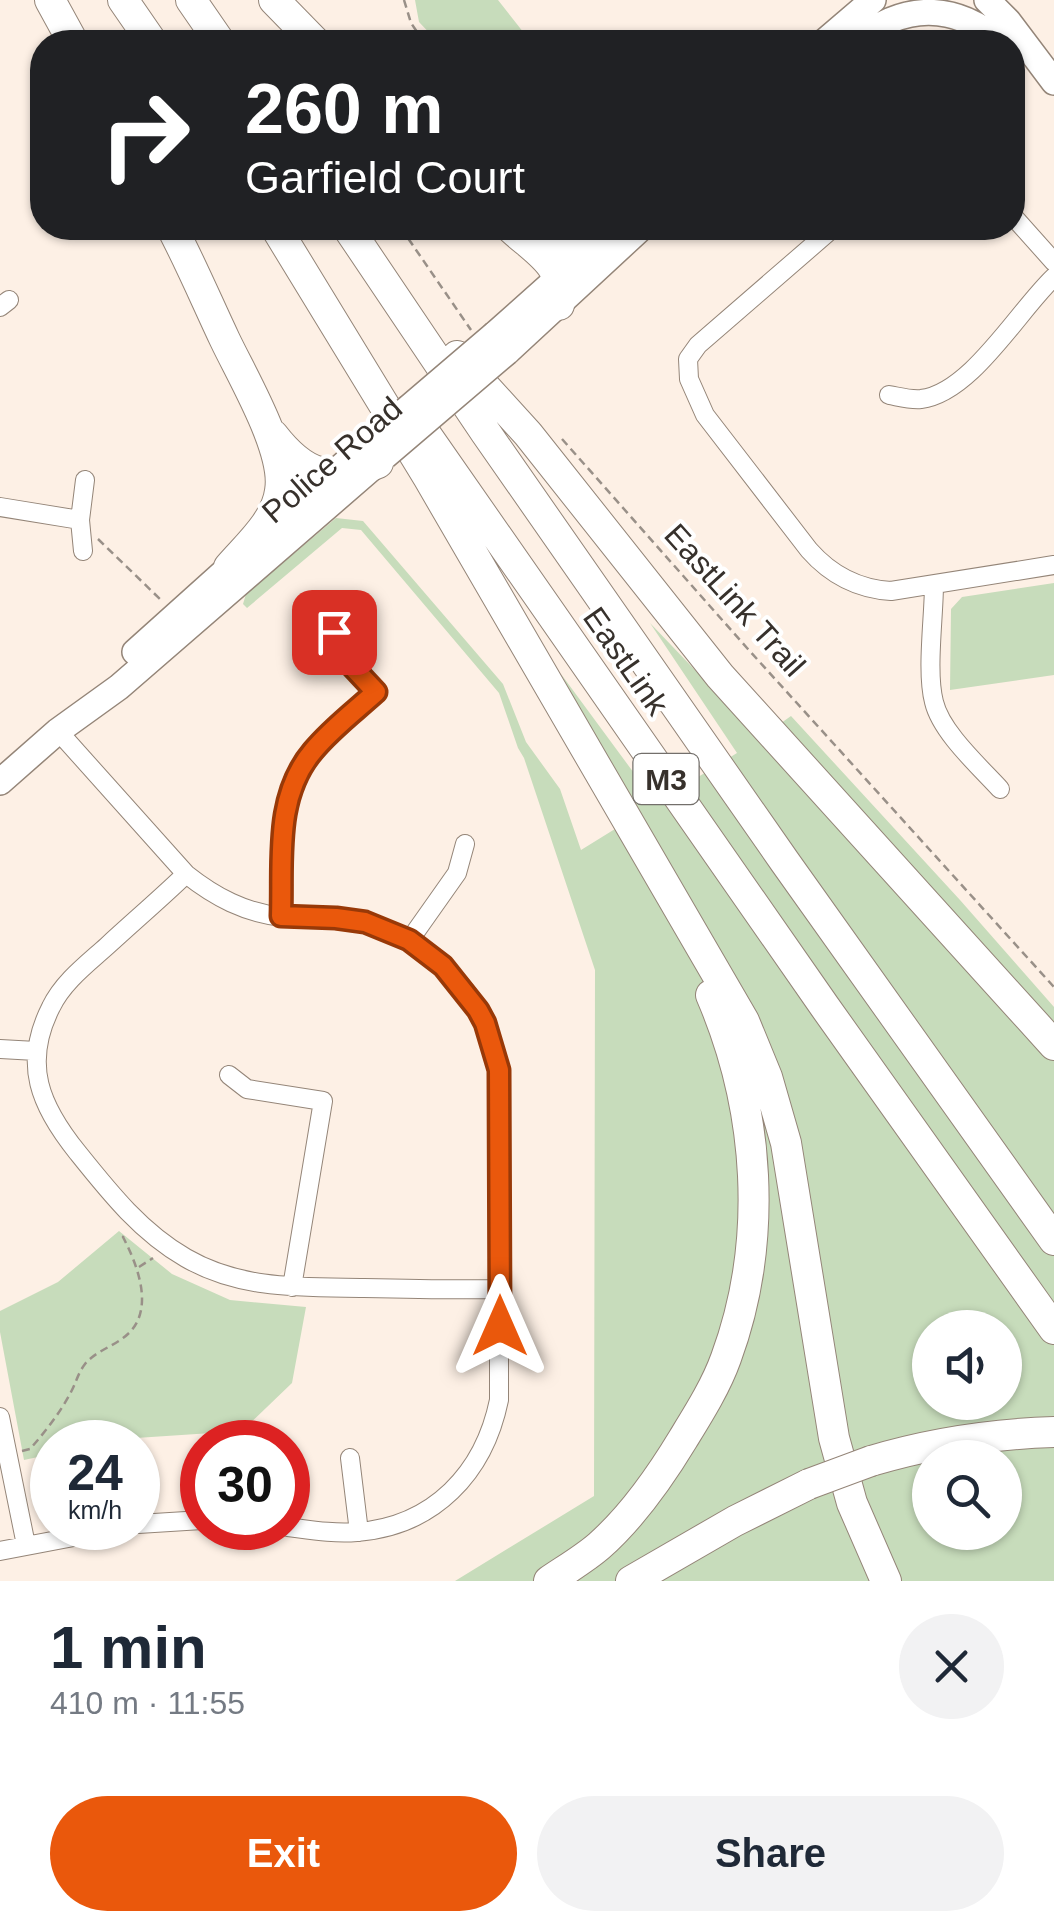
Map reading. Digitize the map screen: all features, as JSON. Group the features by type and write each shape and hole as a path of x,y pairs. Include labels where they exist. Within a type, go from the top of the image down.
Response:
{"highway":[{"path":"50,0 66,30"},
{"path":"122,0 143,30"},
{"path":"191,0 212,30"},
{"path":"274,0 303,30"},
{"path":"178,240 265,423 279,464 281,489 273,515 229,567"},
{"path":"286,240 744,1022 767,1077 786,1143 834,1438 852,1504 886,1581"},
{"name":"EastLink","path":"287,240 1054,1329"},
{"name":"EastLink","path":"356,240 763,830 1054,1240"},
{"path":"525,240 556,270 560,290"},
{"path":"556,240 581,246 595,240"},
{"path":"366,254 528,434 720,676 1054,1045"},
{"path":"265,423 290,457 313,472 357,472 378,453"},
{"path":"888,862 1054,1070"},
{"path":"549,1581 598,1546 638,1505 671,1459 725,1362 742,1310 751,1254 755,1177 744,1096 721,1019 654,864"},
{"path":"631,1581 809,1484 871,1461 956,1440 1054,1432"}],"main road":[{"path":"838,30 874,0"},
{"path":"987,0 1015,30"},
{"path":"873,30 892,19 934,8 984,30"},
{"path":"1025,44 1054,82"},
{"path":"1025,68 1054,97"},
{"name":"Police Road","path":"560,290 602,240"},
{"name":"Police Road","path":"0,782 58,731 119,688 378,453 491,339 560,290 580,281 627,240"},
{"name":"Police Road","path":"58,731 110,674 334,474"}],"street":[{"path":"1025,229 1054,262"},
{"path":"820,240 698,345 688,359 689,379 705,415 822,565 850,582 891,591 1054,564"},
{"path":"890,394 916,400 951,389 1054,277"},
{"path":"84,551 80,521 86,480"},
{"path":"0,508 80,521"},
{"path":"934,584 934,704 949,730 1000,788"},
{"path":"281,916 284,816 294,780 318,746 376,692 348,662 334,632"},
{"path":"58,731 186,874 208,891 251,911 365,922 409,940 443,966 485,1023 499,1070 501,1288 499,1400 486,1446 468,1473 435,1505 404,1523 359,1532 310,1530"},
{"path":"409,940 457,874 465,844"},
{"path":"186,874 62,989 47,1016 36,1051 42,1092 50,1116 62,1134 148,1233 213,1272 269,1286 501,1288"},
{"path":"0,1049 36,1051"},
{"path":"229,1075 246,1089 323,1100 292,1287"},
{"path":"0,1418 26,1546"},
{"path":"350,1458 359,1532"},
{"path":"0,1551 30,1545"}],"path":[{"path":"404,0 416,30"},
{"path":"411,240 491,339"},
{"name":"EastLink Trail","path":"558,434 1054,987"},
{"path":"80,521 176,615"},
{"path":"21,1452 30,1449 58,1413 84,1365 123,1338 136,1322 142,1290 138,1268 124,1238 126,1233"},
{"path":"138,1268 155,1256"}],"green space":[{"path":"415,0 498,0 522,30 427,30 419,22"},
{"path":"336,518 363,521 503,684 526,742 560,789 581,850 636,816 561,674 656,803 737,753 650,623 760,738 791,716 1054,1007 1054,1581 455,1581 594,1496 595,970 499,693 361,530 342,528 247,608 243,604 246,594"},
{"path":"1054,583 1054,675 950,690 951,609 962,597"},
{"path":"119,1231 172,1274 230,1300 306,1307 292,1383 253,1420 180,1420 180,1435 160,1436 160,1420 30,1420 30,1459 24,1460 0,1332 0,1311 58,1282"}],"route":[{"path":"334,632 348,662 376,692 310,754 294,780 284,816 281,916 365,922 409,940 443,966 485,1023 499,1070 500,1326"}]}
